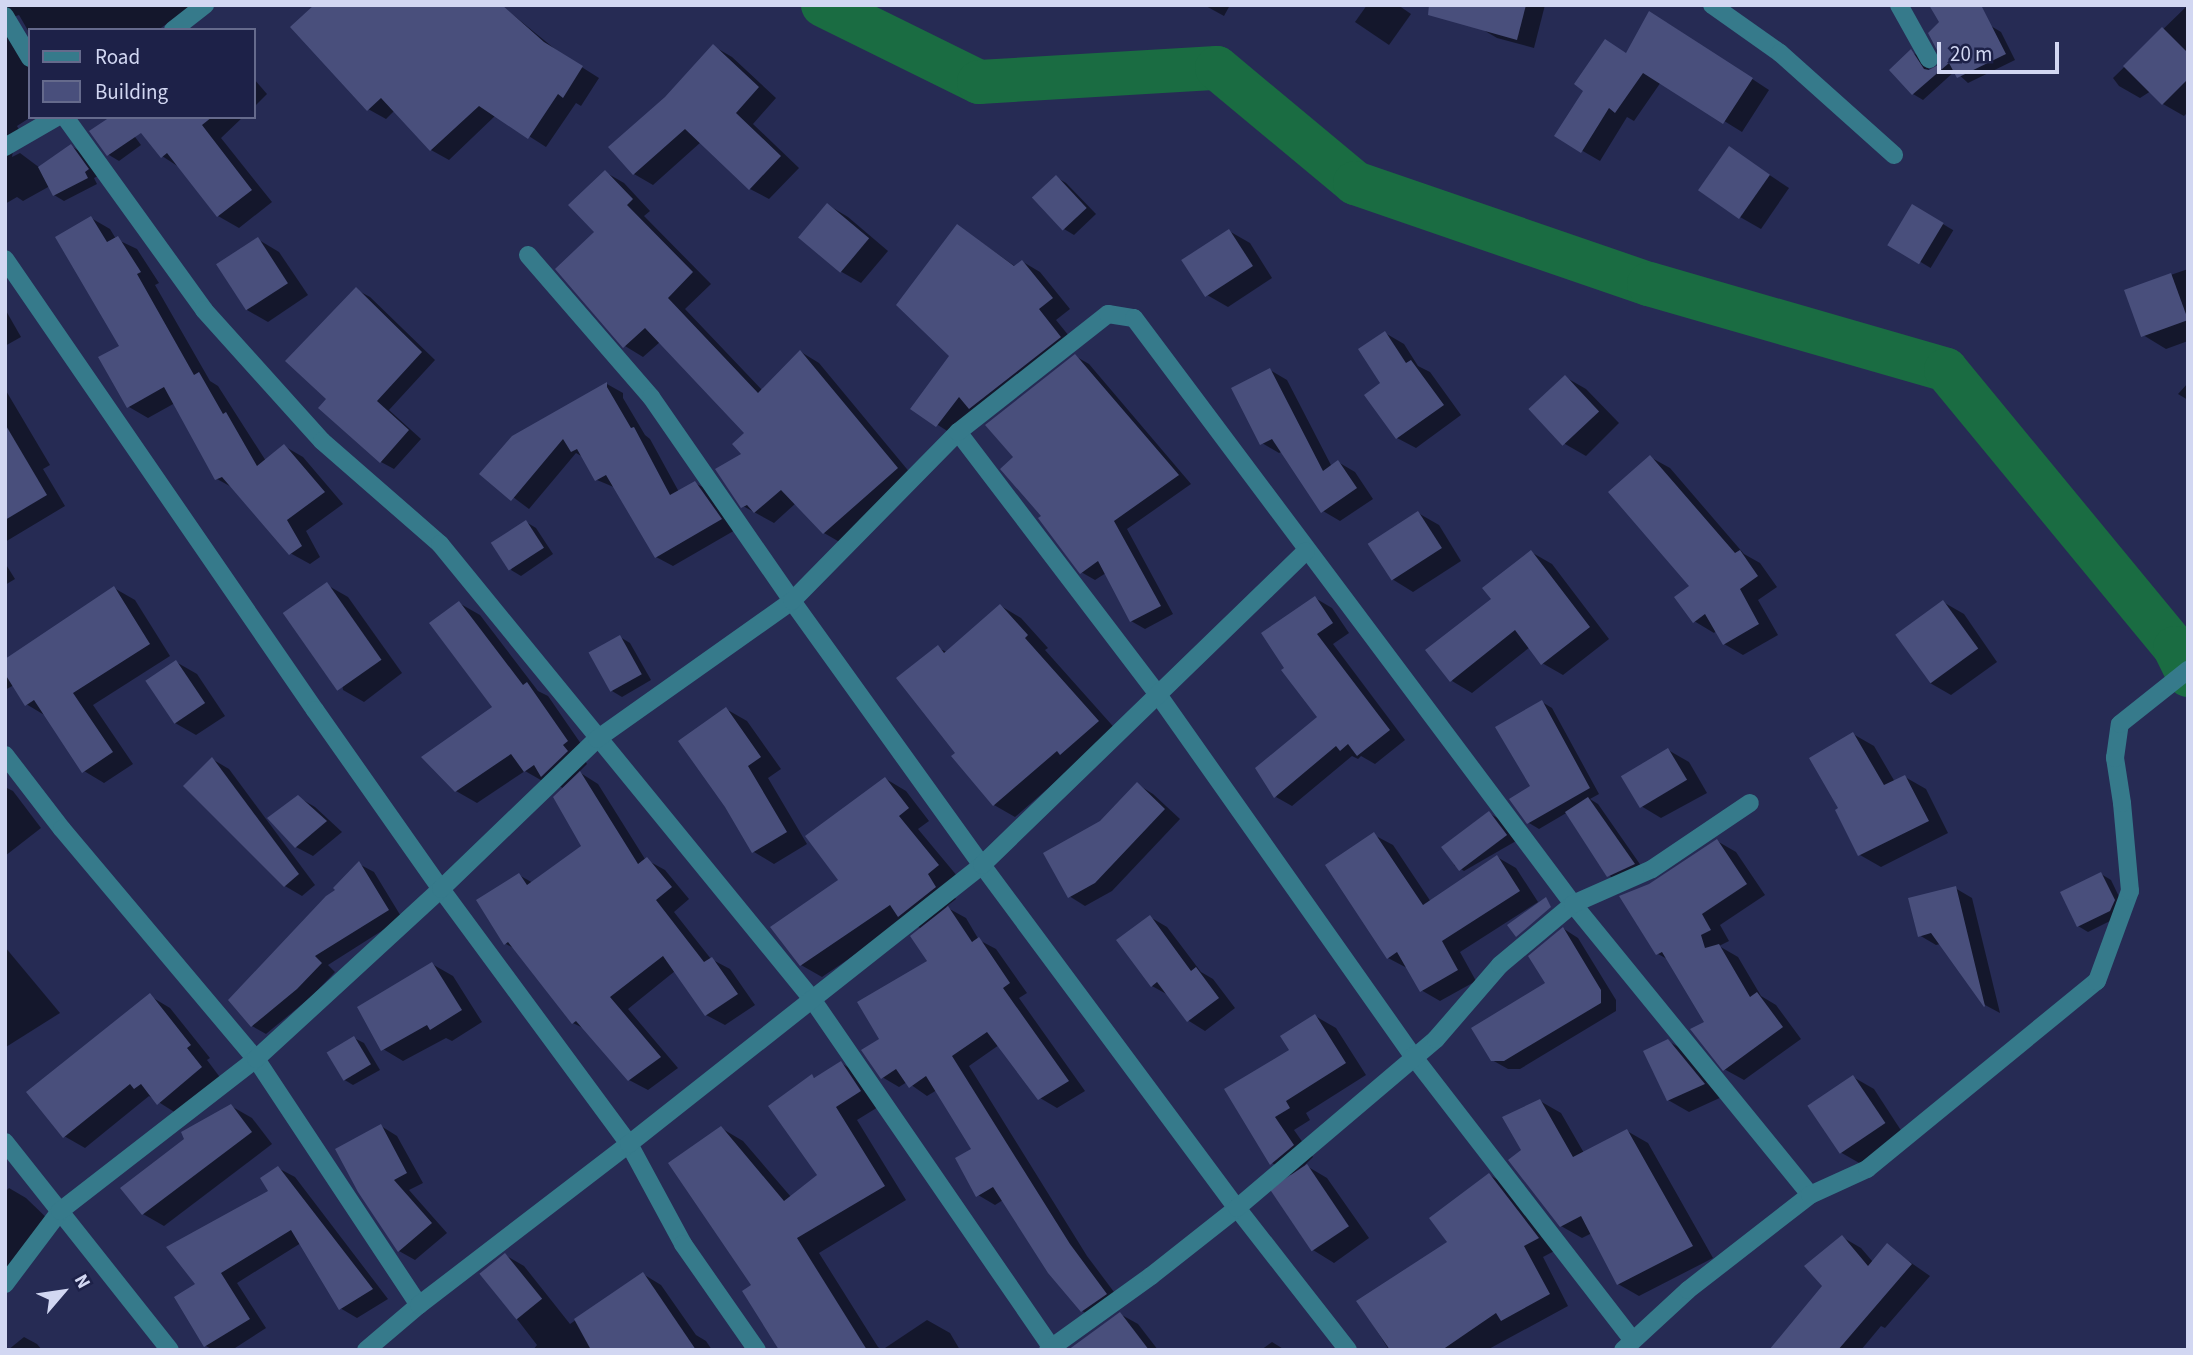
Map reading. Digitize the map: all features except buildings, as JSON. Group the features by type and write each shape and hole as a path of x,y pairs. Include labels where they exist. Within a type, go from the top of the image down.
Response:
{"street":[{"path":"176,28 205,5"},
{"path":"1712,5 1780,53 1894,155"},
{"path":"1899,5 1929,59"},
{"path":"5,16 28,55"},
{"path":"5,146 53,119"},
{"path":"66,119 204,310 322,441 440,544 812,999 1051,1349 1237,1208 1436,1039 1500,965 1573,904 1652,869 1750,803"},
{"path":"528,255 651,397 792,601 982,865 1237,1208 1348,1350"},
{"path":"5,259 441,889 629,1144 683,1244 757,1350"},
{"path":"5,1284 60,1211 256,1059 441,889 597,739 792,601 958,432 1108,314 1134,318 1573,904 1810,1195"},
{"path":"958,432 1159,696 1413,1056 1627,1344 1688,1290 1810,1195 1867,1168 2097,981 2130,891 2123,803 2115,758 2120,724 2188,670"},
{"path":"366,1350 419,1305 629,1144 982,865 1306,551"},
{"path":"5,755 62,829 256,1059 419,1305"},
{"path":"5,1142 170,1350"}],"waterway":[{"path":"823,5 979,82 1217,68 1355,183 1649,284 1946,370 2175,648 2188,675"}]}
